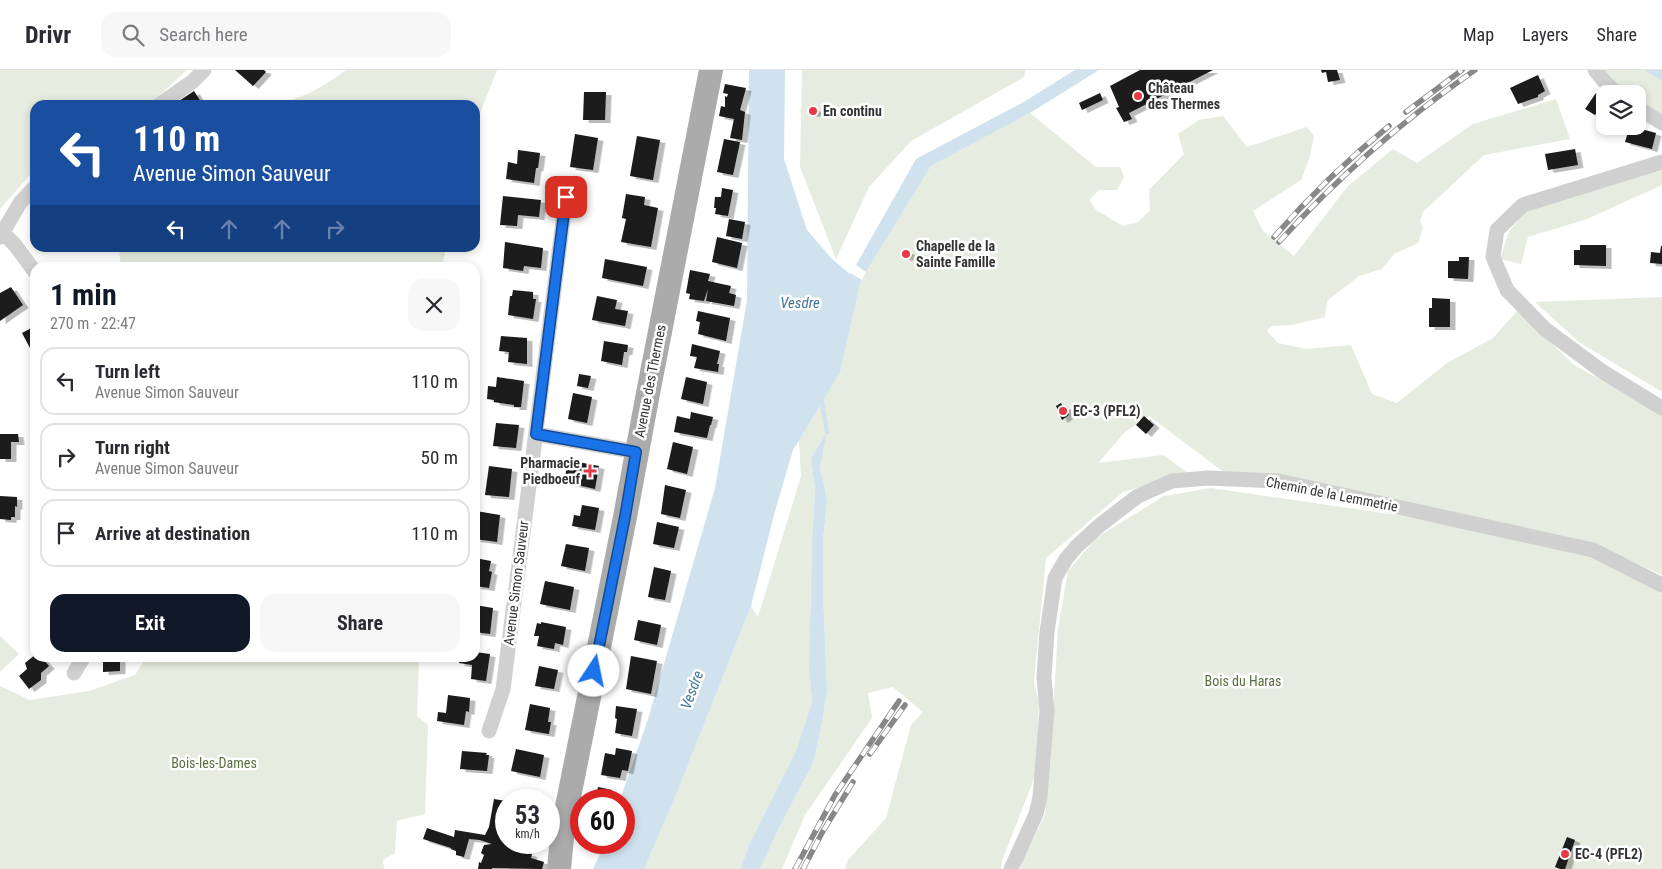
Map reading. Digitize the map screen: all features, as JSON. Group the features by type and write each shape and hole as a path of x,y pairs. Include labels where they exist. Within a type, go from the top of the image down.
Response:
{"main road":[{"name":"Avenue des Thermes","path":"559,869 564,827 711,70"}],"street":[{"path":"166,100 192,82 204,70"},
{"path":"1595,70 1607,85"},
{"path":"1646,113 1662,123"},
{"path":"1662,162 1523,206 1497,230 1493,257 1507,290 1545,330 1603,372 1662,408"},
{"path":"30,192 20,202 1,235 15,245 30,265"},
{"name":"Avenue Simon Sauveur","path":"489,731 502,689 566,197"},
{"path":"536,434 636,452"},
{"name":"Chemin de la Lemmetrie","path":"1011,869 1036,814 1040,797 1047,711 1044,678 1047,632 1056,578 1066,559 1100,525 1138,496 1172,481 1208,478 1279,480 1592,550 1662,585"},
{"path":"74,673 81,662"}],"green space":[{"path":"0,70 187,70 154,100 30,100 30,175 0,209"},
{"path":"346,70 497,70 480,113 480,100 292,100 328,83"},
{"path":"802,70 1026,70 1024,77 911,141 869,187 836,259 800,167"},
{"path":"1593,70 1644,70 1662,81 1662,130 1646,121 1646,85 1606,85"},
{"path":"1556,99 1570,139 1484,155 1423,212 1420,221 1423,228 1418,243 1394,254 1382,269 1359,276 1327,301 1325,317 1293,325 1271,326 1267,331 1278,343 1306,349 1351,345 1372,394 1397,403 1447,363 1493,338 1518,310 1574,365 1662,414 1662,575 1594,544 1225,473 1149,416 1126,431 1098,463 1163,455 1188,473 1123,492 1046,558 1034,681 1039,704 1037,771 1002,861 1001,869 845,869 848,860 886,818 911,725 923,712 893,687 868,693 872,718 805,815 782,869 760,869 813,763 827,691 823,541 827,502 820,468 826,434 811,458 815,489 809,668 812,702 795,753 750,843 740,869 644,869 674,800 751,606 758,617 801,476 799,440 840,373 860,284 931,166 1030,113 1096,167 1120,167 1124,177 1117,190 1099,190 1089,200 1096,210 1123,226 1138,222 1150,210 1149,190 1184,154 1178,134 1199,120 1223,116 1247,147 1307,127 1314,136 1309,159 1301,180 1253,211 1263,231 1294,256 1348,186 1393,149 1417,163 1473,124"},
{"path":"1662,157 1662,185 1587,219 1528,237 1521,264 1500,259 1509,231 1530,207"},
{"path":"119,252 445,252 443,262 121,262"},
{"path":"1662,297 1662,392 1579,342 1535,302"},
{"name":"Bois du Haras","path":"1211,488 1396,515 1592,555 1662,592 1662,869 1021,869 1022,861 1045,815 1050,769 1058,628 1068,571 1096,538 1164,496"},
{"path":"0,636 19,654 0,672"},
{"name":"Bois-les-Dames","path":"143,662 419,662 417,716 428,725 425,814 397,821 395,853 383,860 384,869 0,869 0,686 30,700 89,691 135,675"}],"water":[{"name":"Vesdre","path":"749,70 785,70 784,159 807,230 832,259 850,274 916,159 1022,103 1075,70 1099,70 1030,113 931,166 860,284 840,373 793,450 775,511 751,606 674,800 644,869 593,869 600,854 635,854 635,789 624,789 648,719 715,488 747,300"},
{"path":"1644,70 1662,70 1662,81"},
{"path":"827,432 820,468 827,502 823,541 823,591 827,691 821,729 813,763 760,869 740,869 750,843 795,753 812,702 809,668 815,489 811,458"}],"pier":[{"path":"856,265 866,272 862,280 850,273"}],"building":[{"path":"235,70 264,70 266,72 253,86"},
{"name":"Château des Thermes","path":"1140,70 1213,70 1129,113 1132,119 1124,122 1116,108 1119,107 1110,86"},
{"path":"1321,70 1337,70 1340,80 1328,82 1326,72 1322,73"},
{"path":"1538,75 1545,91 1538,95 1538,97 1518,104 1510,88"},
{"path":"725,84 746,88 740,110 745,112 742,140 730,138 734,119 719,116 721,106 725,107 725,96 727,97 728,94 723,93"},
{"path":"194,91 200,100 180,100"},
{"path":"584,92 606,92 605,120 583,120"},
{"path":"1100,93 1103,100 1082,110 1079,103"},
{"path":"1596,93 1595,115 1585,109"},
{"name":"En continu","path":"813,108 816,111 813,114 810,111"},
{"path":"1646,130 1656,133 1652,149 1625,142 1627,135 1646,135"},
{"path":"575,134 598,138 593,170 570,167"},
{"path":"637,136 660,140 653,180 630,176"},
{"path":"724,139 740,142 733,175 717,172"},
{"path":"1575,149 1578,165 1548,170 1545,154"},
{"path":"518,150 540,153 534,183 506,179 508,162 517,164"},
{"path":"722,188 733,190 728,216 715,214 715,197 721,197"},
{"path":"626,194 645,197 644,205 658,208 651,247 621,242 626,219 622,218"},
{"path":"503,196 541,200 539,217 518,215 517,226 500,225"},
{"path":"729,219 745,222 742,239 726,236"},
{"path":"717,237 742,243 737,268 712,262"},
{"path":"505,242 543,248 541,268 524,266 523,271 503,268"},
{"path":"1580,245 1606,245 1606,266 1574,265 1574,250 1580,250"},
{"path":"1661,246 1662,264 1650,263 1651,252 1660,253"},
{"name":"Chapelle de la Sainte Famille","path":"904,250 910,252 907,258 902,256"},
{"path":"1459,257 1469,257 1468,279 1448,278 1448,261 1459,261"},
{"path":"605,259 647,267 643,286 602,278"},
{"path":"690,270 710,274 708,281 731,286 729,293 736,295 734,306 706,301 708,289 704,301 689,299 690,294 686,293"},
{"path":"11,287 23,305 0,321 0,293"},
{"path":"513,290 533,292 533,299 536,299 533,319 508,315 510,296 512,296"},
{"path":"597,296 617,300 615,309 628,311 625,326 592,320"},
{"path":"1432,298 1450,299 1450,327 1429,327 1429,308 1432,308"},
{"path":"698,311 730,318 726,341 698,334 700,322 696,321"},
{"path":"30,329 30,348 22,333"},
{"path":"501,336 527,338 527,364 508,362 509,352 499,351"},
{"path":"604,341 628,345 627,352 624,352 622,365 601,361"},
{"path":"692,344 720,351 717,364 719,364 718,372 694,368 697,357 690,356"},
{"path":"579,374 591,376 588,388 577,386"},
{"path":"497,377 524,381 521,407 514,407 514,405 487,399 488,386 496,387"},
{"path":"686,377 707,382 703,404 681,399"},
{"path":"573,393 592,397 587,423 568,419"},
{"name":"EC-3 (PFL2)","path":"1061,403 1063,407 1065,406 1069,415 1062,420 1056,406"},
{"path":"691,412 713,417 707,438 674,432 677,416 690,419"},
{"path":"1144,416 1154,425 1146,434 1136,425"},
{"path":"496,423 519,425 516,448 493,446"},
{"path":"0,434 18,434 19,442 11,442 11,459 0,459"},
{"path":"673,442 693,447 687,474 667,469"},
{"path":"568,460 599,466 595,489 564,482"},
{"path":"489,466 512,469 509,497 485,495"},
{"path":"665,485 686,490 680,518 661,514"},
{"path":"0,496 17,497 15,517 11,517 11,520 0,519"},
{"path":"582,505 599,508 595,530 572,526 574,515 580,516"},
{"path":"480,512 500,515 497,542 480,540"},
{"path":"657,522 679,527 674,548 653,544"},
{"path":"566,544 589,548 585,571 561,566"},
{"path":"480,559 491,561 489,571 492,572 489,588 480,587"},
{"path":"654,567 671,571 665,600 648,597"},
{"path":"545,581 574,587 570,610 540,604"},
{"path":"480,606 493,608 490,634 480,633"},
{"path":"638,620 661,625 657,645 634,640"},
{"path":"541,622 566,627 563,645 555,643 554,649 537,646 539,636 534,636 537,623 541,624"},
{"path":"480,653 490,654 486,681 471,679 472,665 459,663 480,662"},
{"path":"631,656 657,661 651,694 626,689"},
{"path":"30,659 30,662 46,662 49,666 41,673 41,680 29,689 19,676 27,669 25,663"},
{"path":"103,662 120,662 120,671 103,672"},
{"path":"539,666 558,670 554,689 535,686"},
{"path":"448,695 470,698 469,712 466,711 464,725 437,721 438,712 446,713"},
{"path":"530,704 550,708 548,722 551,722 549,734 525,730"},
{"path":"616,706 637,709 632,736 615,733"},
{"path":"616,748 632,751 628,771 622,770 620,778 601,775 605,753 615,755"},
{"path":"516,749 544,755 540,777 511,771"},
{"path":"462,751 487,753 486,755 489,755 487,771 460,769"},
{"path":"495,799 495,854 532,854 531,858 544,862 542,869 478,869 479,862 481,863 484,855 481,853 484,845 492,844 469,839 464,857 456,855 456,851 451,848 423,839 427,828 454,837 455,830 485,835 489,827"},
{"name":"EC-4 (PFL2)","path":"1567,837 1575,840 1565,869 1560,869 1555,867"}],"waterway":[{"path":"821,397 827,432"}],"railway":[{"path":"1406,112 1462,70"},
{"path":"1279,242 1324,195 1372,150 1422,109 1475,70"},
{"path":"1274,237 1329,179 1389,126"},
{"path":"795,869 835,795 899,701"},
{"path":"870,754 905,705"},
{"path":"803,869 823,831 853,782"}],"place":[{"name":"Château des Thermes","path":"1138,96"},
{"name":"En continu","path":"813,111"},
{"name":"Chapelle de la Sainte Famille","path":"906,254"},
{"name":"EC-3 (PFL2)","path":"1063,411"},
{"name":"Pharmacie Piedboeuf","path":"590,471"},
{"name":"EC-4 (PFL2)","path":"1565,854"}],"route":[{"path":"566,197 536,434 636,452 594,671"}]}
